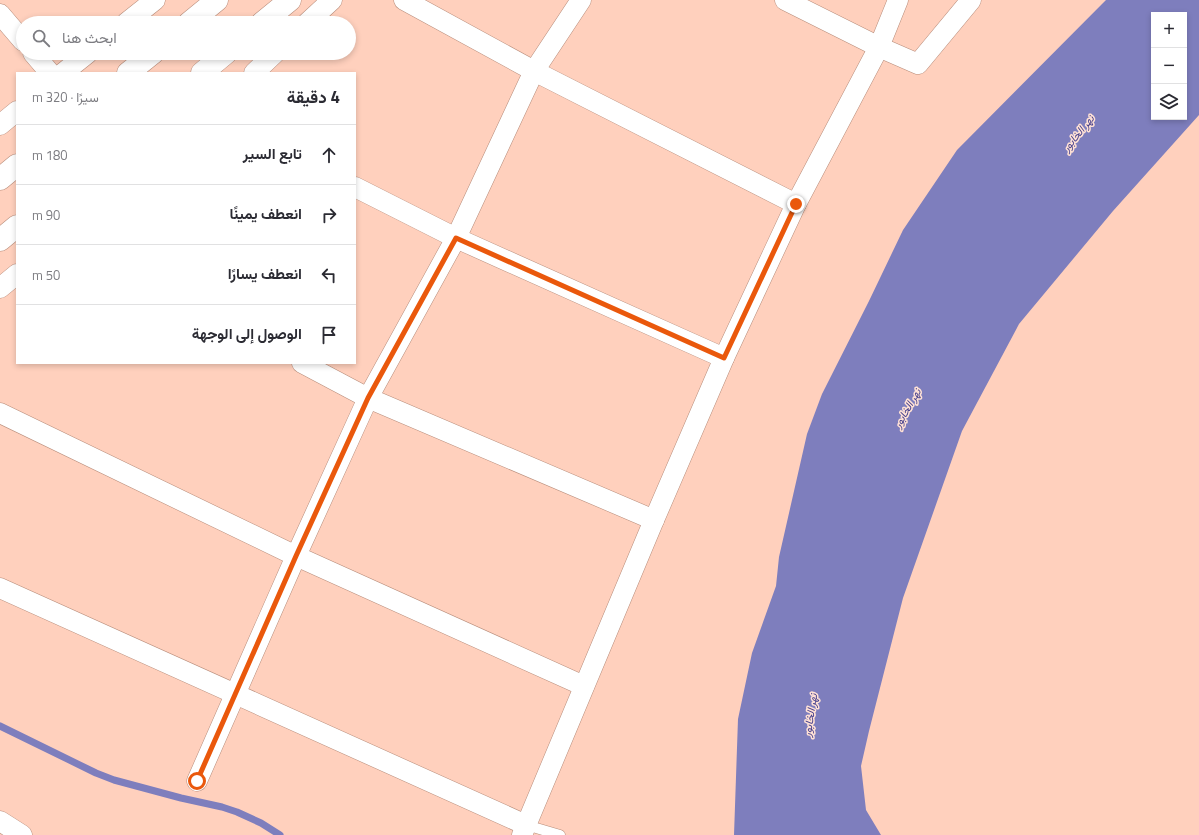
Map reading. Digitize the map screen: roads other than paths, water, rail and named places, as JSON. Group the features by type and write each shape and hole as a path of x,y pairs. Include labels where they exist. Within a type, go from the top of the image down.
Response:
{"main road":[{"path":"198,16 217,0"},
{"path":"271,16 290,0"},
{"path":"129,72 144,60"},
{"path":"203,72 218,60"},
{"path":"0,179 16,166"},
{"path":"0,240 16,227"}],"street":[{"path":"135,16 155,0"},
{"path":"315,16 332,0"},
{"path":"404,0 534,71 796,204"},
{"path":"197,781 296,556 368,398 456,238 534,71 581,0"},
{"path":"785,0 879,47 918,64 971,0"},
{"path":"0,588 235,694 524,830 654,520 724,358 796,204 879,47 898,0"},
{"path":"0,14 16,33"},
{"path":"39,60 49,72"},
{"path":"64,72 79,60"},
{"path":"255,72 268,60"},
{"path":"0,125 16,112"},
{"path":"356,188 456,238 724,358"},
{"path":"0,288 16,275"},
{"path":"304,364 368,398 654,520"},
{"path":"0,413 296,556 584,686"},
{"path":"0,822 22,835"}],"lane":[{"path":"524,830 560,835"}],"water":[{"name":"نهر الخابور","path":"1106,0 1199,0 1199,115 1113,211 1019,324 962,431 903,598 861,766 866,810 881,835 734,835 738,719 752,653 776,586 779,557 807,434 822,394 903,230 957,150"}],"waterway":[{"path":"0,726 96,773 114,780 237,812 261,823 280,835"}]}
